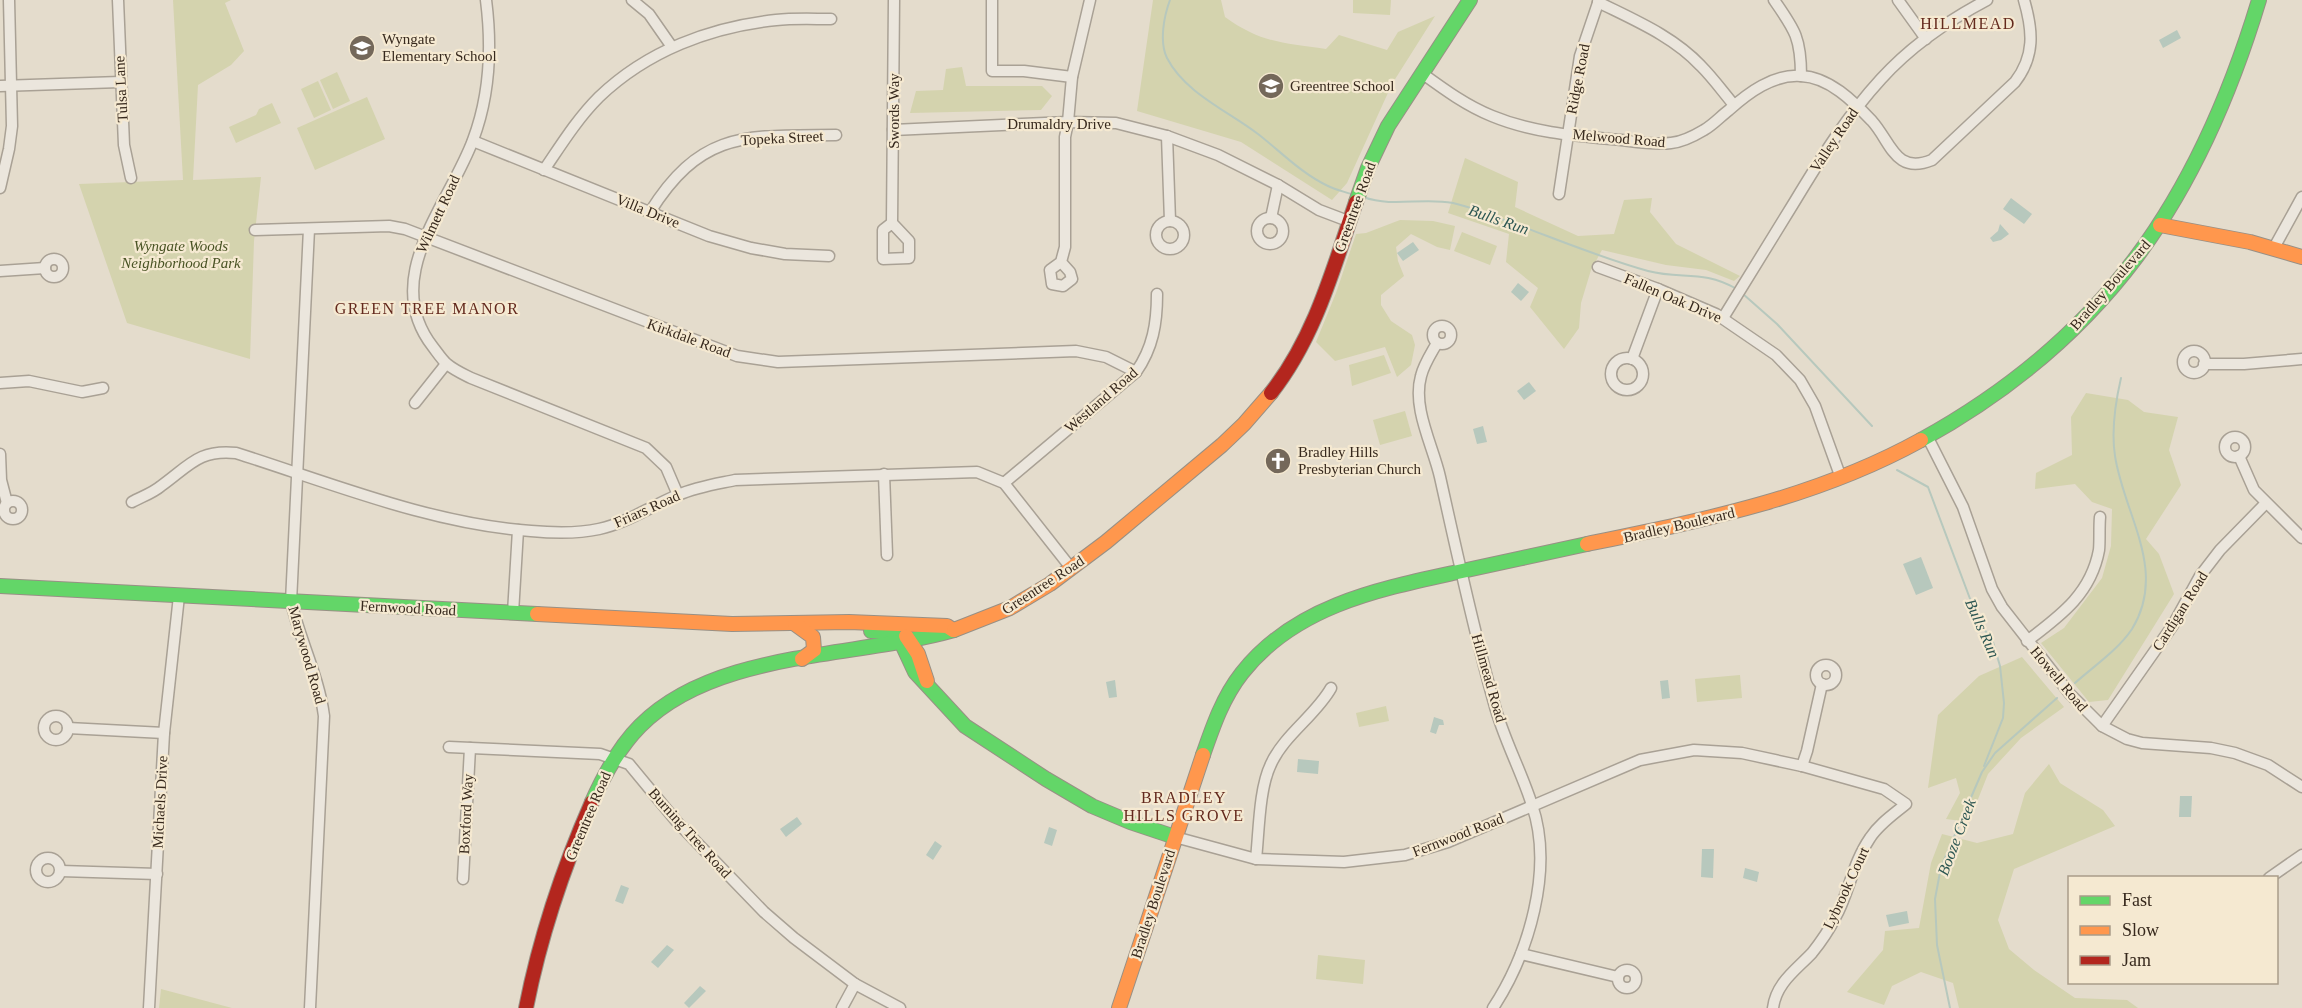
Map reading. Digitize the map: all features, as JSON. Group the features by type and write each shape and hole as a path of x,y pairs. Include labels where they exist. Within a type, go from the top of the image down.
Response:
{"main road":[{"name":"Greentree Road","path":"526,1008 541,943 559,886 590,806 614,758 643,722 667,703 689,690 735,674 802,659 906,643 954,631 1004,611 1071,568 1221,446 1268,398 1308,334 1358,194 1386,128 1470,0"},
{"name":"Bradley Boulevard","path":"1119,1008 1206,742 1221,705 1243,671 1262,650 1295,623 1329,606 1371,592 1718,516 1784,499 1841,478 1928,438 1997,394 2053,348 2102,298 2160,225 2195,166 2224,106 2239,67 2259,0"},
{"path":"2160,225 2275,246 2302,258"},
{"name":"Fernwood Road","path":"0,586 732,624 849,622 894,624 906,643 915,672 965,726 1092,806 1175,837"},
{"path":"795,624 813,637 815,645 814,650 802,659"},
{"name":"Fernwood Road","path":"816,624 851,630 887,632 906,643"},
{"path":"894,624 947,626 954,631"}],"street":[{"path":"0,188 9,149 6,86 9,0"},
{"name":"Tulsa Lane","path":"118,0 124,145 131,178"},
{"name":"Wilmett Road","path":"486,0 489,67 483,107 473,141 427,236 414,271 413,303 418,321 426,338 447,364 471,378 646,448 666,467 678,495"},
{"path":"632,0 649,14 672,47"},
{"name":"Swords Way","path":"892,223 894,0"},
{"path":"992,0 992,71 1024,71 1072,77"},
{"path":"1061,262 1065,247 1065,137 1072,77 1090,0"},
{"path":"1774,0 1796,31 1801,50 1802,76"},
{"path":"1898,0 1926,39"},
{"name":"Valley Road","path":"1723,318 1828,145 1856,107 1883,76 1926,39 1986,0"},
{"name":"Melwood Road","path":"1423,74 1457,99 1492,116 1529,128 1568,134 1671,143 1685,140 1707,129 1734,105 1760,87 1772,81 1802,76 1826,82 1873,122 1899,159 1916,164 1932,160 2015,82 2024,70 2031,51 2031,37 2024,0"},
{"path":"1598,1 1647,26 1677,45 1700,64 1734,105"},
{"name":"Ridge Road","path":"1559,194 1580,56 1598,1"},
{"path":"544,170 571,129 599,97 635,69 672,47 705,34 743,24 778,19 831,19"},
{"path":"6,86 120,82"},
{"name":"Drumaldry Drive","path":"893,130 1068,122 1116,123 1167,136 1218,155 1278,185 1319,210 1348,221"},
{"name":"Topeka Street","path":"650,212 664,189 679,172 698,156 720,145 756,136 836,135"},
{"path":"1167,136 1170,221"},
{"name":"Villa Drive","path":"473,141 709,236 751,248 785,254 829,256"},
{"path":"1271,218 1278,185"},
{"path":"2275,246 2302,197"},
{"name":"Kirkdale Road","path":"255,230 389,226 427,236 737,356 778,362 1076,351 1106,357 1136,372"},
{"name":"Marywood Road","path":"309,229 291,602 297,628 321,693 324,716 310,1008"},
{"name":"Fallen Oak Drive","path":"1599,267 1658,289 1723,318 1776,354 1800,380 1815,406 1841,478"},
{"path":"0,271 45,268"},
{"path":"1632,359 1658,289"},
{"name":"Westland Road","path":"1004,483 1136,372 1145,360 1153,340 1157,318 1157,294"},
{"name":"Hillmead Road","path":"1437,343 1420,378 1421,411 1436,462 1494,705 1533,805 1539,830 1541,856 1536,896 1521,954 1504,991 1493,1008"},
{"path":"2204,364 2244,364 2302,358"},
{"path":"415,403 447,364"},
{"path":"0,383 29,381 82,392 103,388"},
{"name":"Howell Road","path":"1928,438 1963,507 1997,599 2027,641 2070,694 2102,726 2127,739 2142,743 2211,748 2235,753 2278,771 2302,786"},
{"name":"Friars Road","path":"132,502 159,488 205,454 226,452 236,453 433,516 518,530 561,533 599,529 629,519 678,495 735,480 977,472 1004,483"},
{"path":"0,454 1,480 7,503"},
{"path":"2239,456 2254,490 2302,538"},
{"path":"884,474 886,555"},
{"path":"1004,483 1071,568"},
{"name":"Cardigan Road","path":"2102,726 2173,625 2200,576 2220,550 2266,503"},
{"path":"2027,641 2066,611 2086,586 2099,551 2100,517"},
{"path":"513,613 518,530"},
{"name":"Michaels Drive","path":"149,1008 164,733 179,596"},
{"path":"1802,766 1822,684"},
{"path":"1256,859 1265,778 1271,762 1301,722 1325,699 1331,688"},
{"path":"68,728 164,733"},
{"name":"Burning Tree Road","path":"448,747 600,754 629,764 677,822 764,912 855,984 900,1008"},
{"name":"Boxford Way","path":"463,879 470,748"},
{"name":"Fernwood Road","path":"1175,837 1256,859 1344,862 1405,855 1448,842 1640,760 1667,753 1694,750 1718,750 1802,766 1884,789 1906,804"},
{"name":"Lybrook Court","path":"1773,1008 1775,997 1790,974 1812,952 1836,917 1852,872 1869,839 1878,828 1906,804"},
{"path":"2272,876 2302,855"},
{"path":"60,871 157,874"},
{"path":"1521,954 1618,977"},
{"path":"842,1008 855,984"}],"green space":[{"name":"Wyngate Woods Neighborhood Park","path":"173,0 231,0 225,3 244,51 231,65 198,85 193,180 261,177 254,241 250,359 127,323 79,184 183,180"},
{"name":"Greentree School","path":"1153,0 1221,0 1225,17 1250,32 1273,40 1326,49 1339,35 1387,50 1398,32 1435,16 1392,84 1347,183 1332,200 1241,142 1137,111"},
{"path":"1353,0 1391,0 1390,15 1353,13"},
{"path":"962,67 966,86 1042,86 1052,96 1041,110 910,113 916,91 943,90 946,69"},
{"path":"337,72 350,101 333,109 320,80"},
{"path":"318,81 331,110 314,118 301,89"},
{"path":"367,97 385,139 315,170 297,128"},
{"path":"272,103 281,123 236,143 229,127 256,115 259,109"},
{"path":"1465,158 1518,182 1515,207 1578,236 1614,234 1624,200 1652,198 1650,212 1676,244 1740,276 1734,281 1706,270 1666,265 1602,250 1591,270 1581,303 1579,328 1564,349 1530,307 1538,288 1506,262 1509,234 1448,213"},
{"path":"1400,220 1433,221 1455,226 1450,250 1437,247 1411,234 1396,247 1404,276 1381,295 1381,305 1391,321 1412,335 1415,345 1411,365 1397,377 1385,347 1335,361 1316,342 1356,234 1366,233"},
{"path":"1462,232 1497,246 1490,265 1454,251"},
{"path":"1384,355 1391,373 1352,386 1349,365"},
{"path":"2086,393 2128,400 2144,412 2178,417 2169,450 2181,485 2146,539 2159,554 2174,594 2108,700 2089,702 2041,643 2064,628 2102,578 2111,546 2112,509 2092,502 2075,484 2035,489 2036,473 2072,455 2071,417"},
{"path":"1405,411 1412,436 1380,445 1373,420"},
{"path":"2022,657 2064,707 2021,738 1988,774 1969,822 1946,819 1960,793 1956,778 1928,788 1938,715 1979,676"},
{"path":"1740,675 1742,698 1697,702 1695,679"},
{"path":"1386,706 1389,721 1359,727 1356,713"},
{"path":"2049,764 2060,783 2103,810 2115,826 2014,869 1998,920 2009,949 2034,970 2075,998 2127,1000 2138,1008 1959,1008 1953,983 1921,972 1892,986 1884,1005 1847,992 1883,950 1885,931 1919,928 1931,863 1942,834 1977,843 2013,834 2025,793"},
{"path":"1318,955 1365,960 1363,984 1316,979"},
{"path":"161,989 232,1008 159,1008"}],"shaded area":[{"path":"2177,30 2181,38 2163,48 2159,40"},
{"path":"2011,198 2032,214 2024,224 2003,209"},
{"path":"2000,224 2009,234 1993,242 1990,238 1998,231"},
{"path":"1413,242 1419,250 1403,261 1397,253"},
{"path":"1518,283 1529,292 1521,301 1511,292"},
{"path":"1529,382 1536,391 1524,400 1517,391"},
{"path":"1483,426 1487,442 1477,444 1473,429"},
{"path":"1921,557 1933,588 1916,595 1903,564"},
{"path":"1115,680 1117,697 1109,698 1106,682"},
{"path":"1668,680 1670,698 1662,699 1660,681"},
{"path":"1434,717 1443,720 1444,725 1439,725 1436,734 1430,732"},
{"path":"1298,759 1319,761 1318,774 1297,772"},
{"path":"2180,796 2192,796 2191,817 2179,817"},
{"path":"797,817 802,824 786,837 780,829"},
{"path":"1049,827 1057,830 1052,846 1044,843"},
{"path":"935,841 942,846 933,860 926,855"},
{"path":"1702,849 1714,849 1713,878 1701,877"},
{"path":"1745,868 1759,872 1757,882 1743,878"},
{"path":"621,885 629,888 623,904 615,901"},
{"path":"1907,911 1909,923 1889,927 1886,915"},
{"path":"667,945 674,950 658,968 651,962"},
{"path":"700,986 706,991 689,1008 684,1003"}],"waterway":[{"name":"Bulls Run","path":"1170,0 1164,21 1163,44 1167,58 1185,81 1208,100 1258,134 1309,175 1331,187 1354,195"},
{"name":"Bulls Run","path":"1363,197 1386,202 1441,201 1453,203 1630,266 1660,274 1713,279 1737,289"},
{"name":"Bulls Run","path":"1743,294 1777,324 1872,426"},
{"name":"Booze Creek","path":"2075,683 2113,651 2132,629 2142,607 2146,585 2145,564 2140,542 2115,456 2114,417 2121,378"},
{"name":"Bulls Run","path":"1897,470 1928,487 1978,620 1993,642 2000,666 2004,703 2003,718 1984,766"},
{"name":"Booze Creek","path":"1950,1008 1937,945 1935,899 1941,867 1982,772 1995,753 2057,698"}],"traffic: fast":[{"path":"1356,202 1368,168 1388,126 1470,0"},
{"path":"1921,440 1986,400 2043,356 2093,308 2137,256 2174,200 2207,138 2235,72 2259,0"},
{"path":"1203,755 1224,702 1242,673 1263,650 1286,632 1311,617 1366,595 1424,579 1587,544"},
{"path":"0,586 537,614"},
{"path":"592,802 613,762 625,743 640,726 671,701 707,683 746,670 788,660 915,639 954,630"},
{"path":"871,631 887,632 895,636 902,644 915,672 965,726 1092,806 1175,837"}],"traffic: slow":[{"path":"2160,225 2250,242 2302,257"},
{"path":"954,630 1010,608 1050,584 1106,542 1222,445 1271,393"},
{"path":"1587,544 1716,516 1800,492 1881,460 1921,440"},
{"path":"537,614 732,624 849,622 947,626 953,630"},
{"path":"795,624 813,637 814,650 802,659"},
{"path":"906,636 918,654 927,681"},
{"path":"1119,1008 1203,755"}],"traffic: jam":[{"path":"1271,393 1300,349 1311,326 1331,277 1356,202"},
{"path":"526,1008 553,903 592,802"}],"place":[{"name":"Wyngate Elementary School","path":"362,48"},
{"name":"Greentree School","path":"1271,86"},
{"name":"Bradley Hills Presbyterian Church","path":"1278,461"}],"district":[{"name":"HILLMEAD","path":"1968,23"},
{"name":"GREEN TREE MANOR","path":"427,308"},
{"name":"BRADLEY HILLS GROVE","path":"1184,806"}]}
